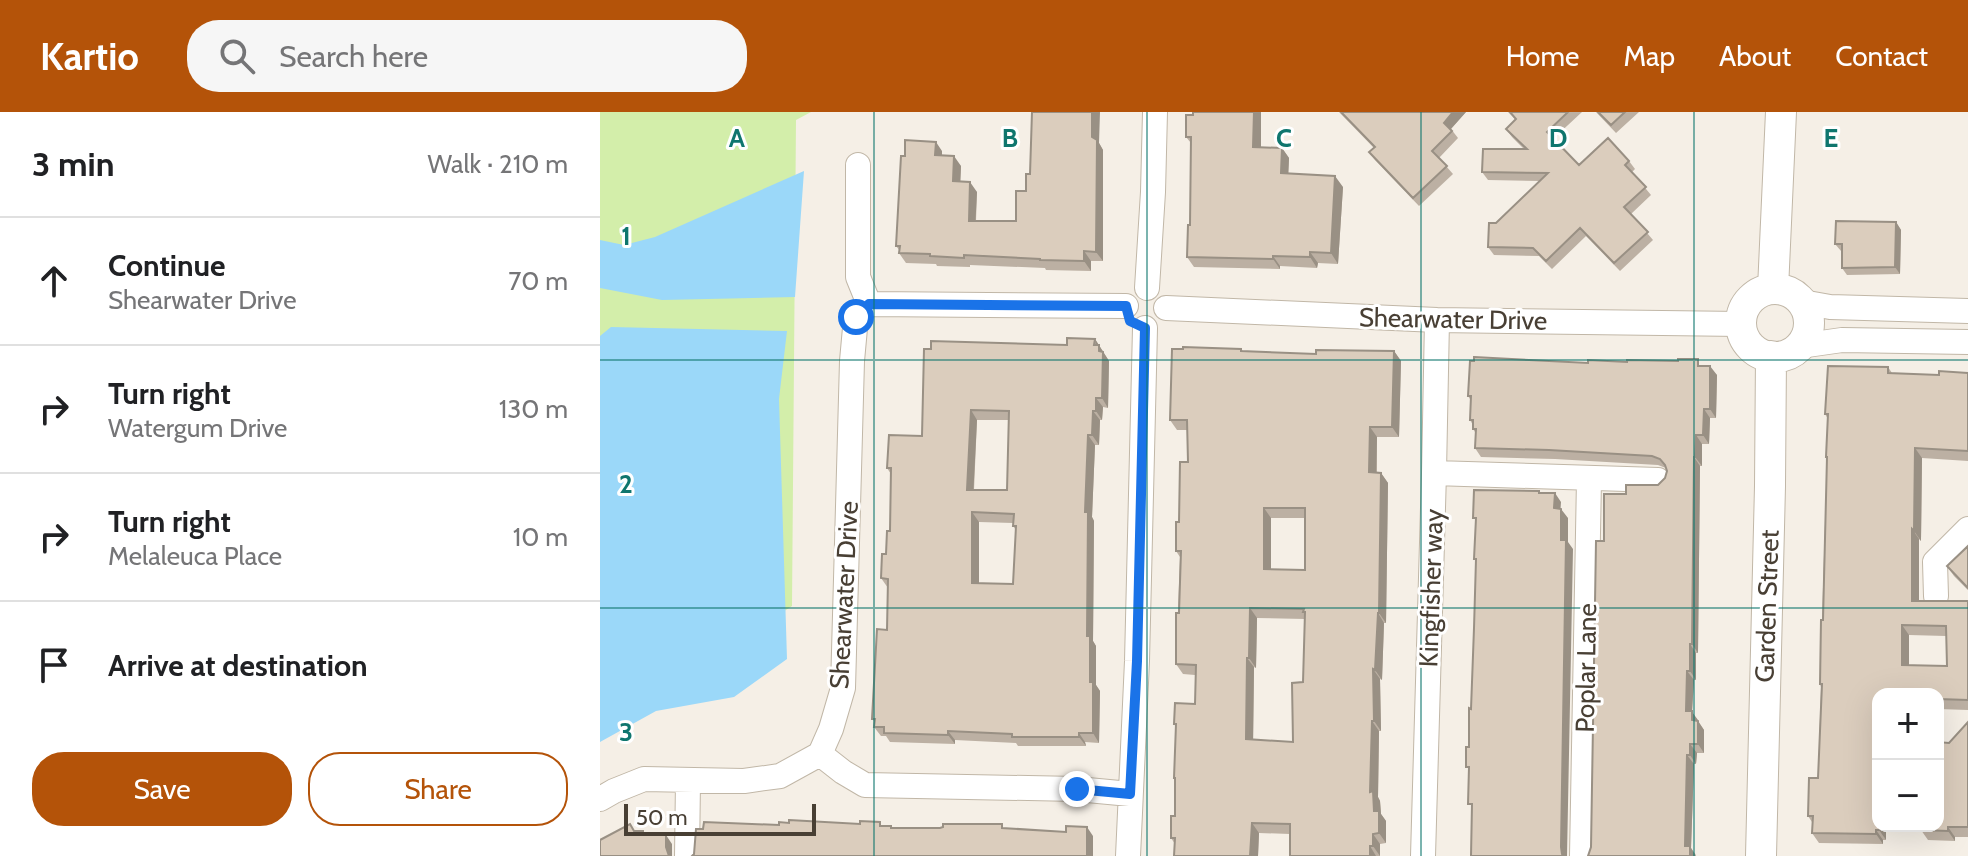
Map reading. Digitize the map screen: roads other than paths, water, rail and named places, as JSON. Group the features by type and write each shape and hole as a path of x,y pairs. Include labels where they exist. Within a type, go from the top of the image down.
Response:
{"street":[{"path":"1147,288 1155,112"},
{"path":"1773,289 1781,112"},
{"path":"858,165 858,277 869,304 1126,306"},
{"path":"1147,288 1160,294 1166,308 1160,322 1145,328 1130,321 1126,306 1129,296 1147,288"},
{"path":"1800,346 1809,327 1802,302 1789,292 1773,289 1763,291 1750,300 1744,309 1741,324 1745,340 1761,354 1771,356 1787,354 1800,346 1842,340 1968,342"},
{"path":"1802,302 1842,308 1968,311"},
{"name":"Shearwater Drive","path":"820,754 843,688 852,361 856,317 869,304"},
{"name":"Shearwater Drive","path":"1166,308 1437,320 1741,324"},
{"name":"Kingfisher way","path":"1423,856 1437,320"},
{"path":"1128,856 1137,661 1145,328"},
{"name":"Garden Street","path":"1761,856 1771,356"},
{"path":"1434,473 1658,480"},
{"name":"Poplar Lane","path":"1582,856 1589,479"},
{"path":"1936,596 1935,562 1968,529"},
{"path":"600,799 644,779 744,781 780,776 820,754 865,785 1077,789 1130,794"},
{"path":"687,856 688,781"}],"water":[{"path":"804,171 795,297 662,300 600,288 600,240 624,245 655,237"},
{"path":"611,327 787,331 779,399 787,659 734,697 656,711 600,742 600,336"}]}
